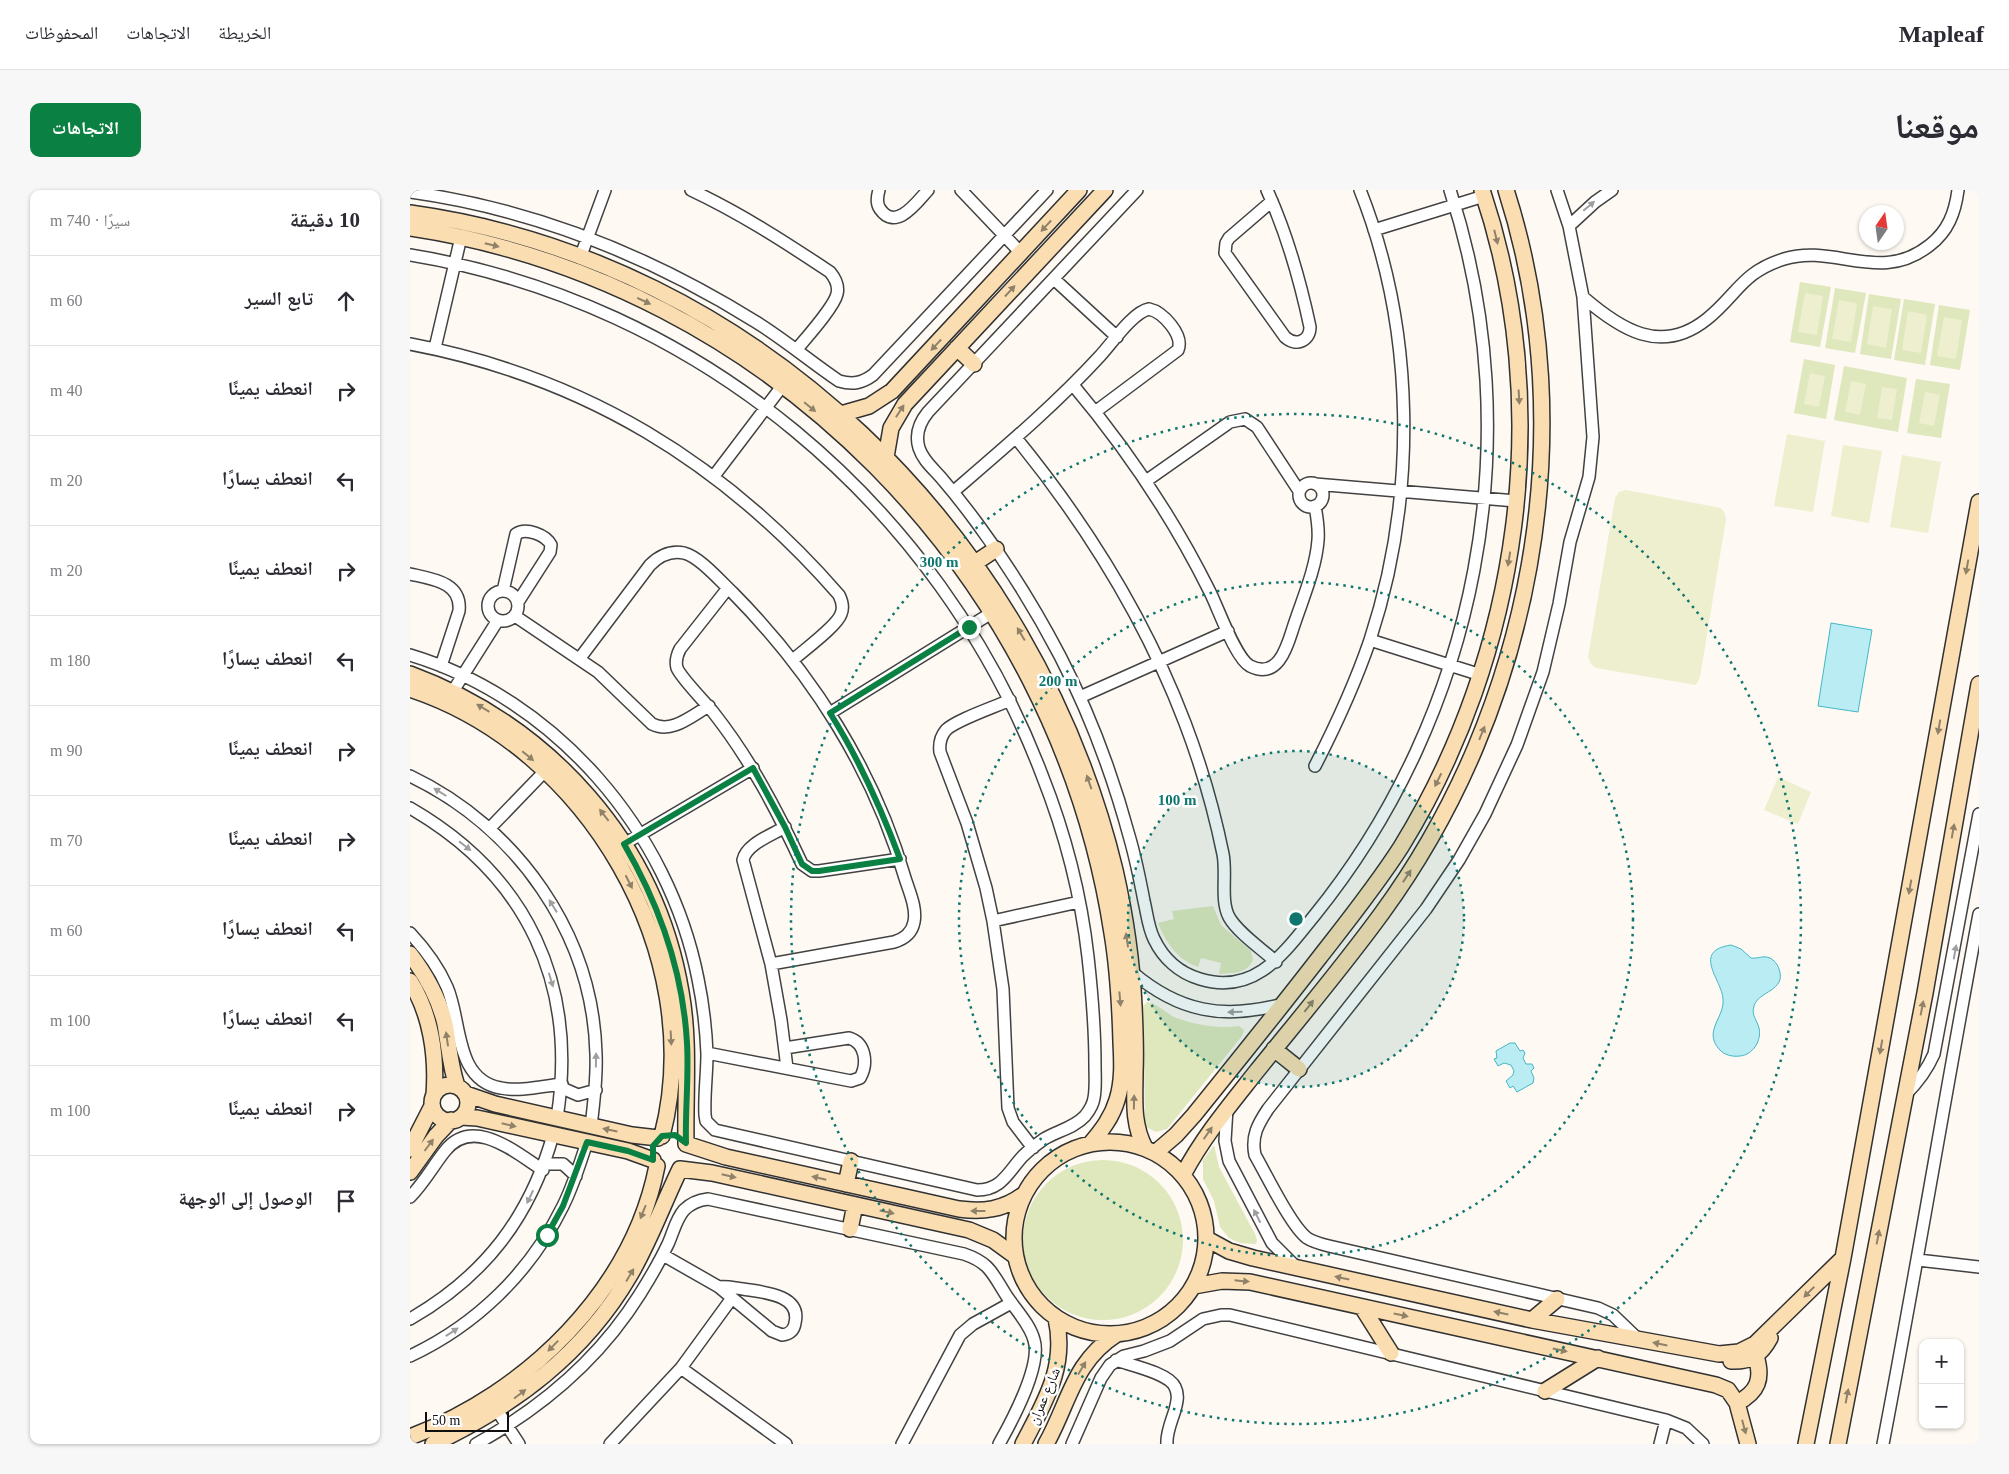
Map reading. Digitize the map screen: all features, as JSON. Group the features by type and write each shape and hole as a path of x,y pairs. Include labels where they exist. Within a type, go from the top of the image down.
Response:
{"street":[{"path":"580,258 605,190"},
{"path":"691,190 790,245 830,272 834,277 837,289 834,301 797,349"},
{"path":"879,190 878,205 887,216 894,217 907,213 928,190"},
{"path":"961,190 1021,253"},
{"path":"410,192 483,206 536,220 632,255 692,284 758,323 797,349 839,381 848,383 866,380 873,375 1047,190"},
{"path":"841,414 869,406 892,391 1079,190"},
{"path":"886,457 887,443 897,415 905,404 1104,190"},
{"path":"1137,190 922,419 917,436 921,453 996,549 1041,621 1080,697 1095,732 1120,804 1140,878 1150,928 1161,951 1179,969 1191,976 1216,983 1229,983 1254,976 1276,962 1325,902 1370,839 1389,807 1424,738 1450,666 1465,616 1476,566 1485,498 1488,425 1484,351 1473,277 1450,190"},
{"path":"1315,766 1336,724 1370,640 1395,540 1400,491 1403,412 1400,359 1386,272 1360,190"},
{"path":"1183,1175 1203,1140 1380,916 1422,852 1446,812 1472,756 1505,670 1522,604 1534,538 1541,461 1542,417 1539,364 1531,295 1506,190"},
{"path":"1558,190 1569,226 1583,297 1593,438 1586,487 1570,542 1552,638 1543,672 1517,745 1485,814 1455,867 1426,909 1299,1068 1262,1118 1254,1133 1253,1146 1255,1155 1298,1230 1307,1238 1329,1246 1598,1308 1613,1315 1638,1340"},
{"path":"1569,226 1595,202 1612,190"},
{"path":"1583,297 1605,316 1635,332 1648,335 1673,335 1694,327 1707,319 1751,274 1786,258 1801,255 1819,255 1867,264 1884,264 1917,255 1937,239 1948,225 1958,190"},
{"path":"1150,1151 1186,1125 1365,900 1404,840 1446,764 1483,670 1506,575 1516,501 1520,413 1515,343 1506,282 1483,193 1455,206 1374,230"},
{"path":"1269,195 1294,263 1310,327 1306,339 1297,342 1285,337 1225,253 1226,243 1229,238 1269,195"},
{"path":"410,213 500,232 580,258 627,277 673,299 718,324 768,356 841,414 886,457 942,519 1008,612 1051,689 1089,780 1104,826 1116,874 1132,972 1135,1038 1134,1111 1137,1128 1150,1151"},
{"path":"410,228 461,237 559,266 653,305 719,342 783,385 831,424 877,466 919,512 947,547 993,612 1044,704 1064,753 1084,811 1108,905 1116,957 1122,1080 1112,1114 1091,1144"},
{"path":"435,348 461,237"},
{"path":"410,256 455,264 502,276 550,292 604,314 684,353 766,407 805,438 878,508 935,577 969,627 1010,700 1052,799 1080,902 1093,996 1095,1043 1094,1098 1092,1106 1082,1119 1046,1138 1033,1148 1001,1184 985,1190 977,1190 715,1130 706,1121 704,1115 707,1053 698,979 689,940 676,903 660,867 641,834 612,794 591,770 563,742 532,717 507,700 463,676 410,654"},
{"path":"1054,279 1118,337"},
{"path":"953,492 1016,438 1073,384 1138,313 1150,309 1161,314 1178,336 1180,345 1174,353 1095,412"},
{"path":"410,344 435,348 510,369 582,398 650,434 714,476 755,509 793,544 842,600 842,612 836,621 793,660"},
{"path":"957,348 974,364"},
{"path":"1073,384 1146,481 1190,554 1239,655 1251,666 1268,668 1282,659 1286,651 1316,556 1318,529 1315,506"},
{"path":"714,476 783,385"},
{"path":"1146,481 1230,422 1245,420 1257,428 1299,491 1301,503 1308,507 1319,504 1323,496 1321,489 1315,484"},
{"path":"1016,438 1050,479 1100,552 1136,614 1185,724 1206,787 1224,862 1224,902 1226,912 1237,927 1276,962"},
{"path":"1299,491 1305,484 1315,484 1516,501"},
{"path":"1806,1444 1844,1258 1979,502"},
{"path":"504,591 516,534 527,530 547,538 551,545 550,552 518,602 515,616 510,620 498,620 492,617 488,606 492,595 504,591 512,594 518,602"},
{"path":"975,563 996,549"},
{"path":"580,658 650,565 657,558 666,554 675,552 685,553 694,558 728,588 773,635 830,713 872,790 900,859 915,917 911,930 906,936 894,942 771,964"},
{"path":"410,574 445,584 452,588 460,603 441,666"},
{"path":"728,588 677,655 676,661 680,673 709,706 753,768 785,827 802,864 812,871 900,859"},
{"path":"830,713 993,612"},
{"path":"515,616 580,658 615,687 652,724 658,727 671,727 709,706"},
{"path":"453,691 498,620"},
{"path":"1080,697 1228,631"},
{"path":"1370,640 1450,666 1483,670 1505,670"},
{"path":"410,674 453,691 505,722 550,757 590,798 624,844 660,915 669,940 681,991 687,1044 686,1143 688,1157 680,1168 643,1252 620,1291 598,1321 580,1341 540,1379 494,1404 410,1436"},
{"path":"1838,1444 1925,994 1979,684"},
{"path":"410,689 452,707 485,725 516,747 545,771 573,800 607,845 620,865 638,901 653,939 663,978 670,1018 672,1058 670,1098 660,1137 652,1151 655,1163 647,1204 630,1244 612,1275 592,1304 494,1404 466,1428 432,1444"},
{"path":"1010,700 951,726 945,731 939,745 970,831 993,920 1003,989 1006,1041 1006,1101 1013,1122 1033,1148"},
{"path":"624,844 753,768"},
{"path":"490,828 545,771"},
{"path":"410,776 430,785 461,805 490,828 516,854 538,882 558,913 574,947 593,1017 596,1090 591,1126"},
{"path":"410,808 438,824 472,851 501,883 525,918 544,958 556,998 563,1041 562,1086 557,1118"},
{"path":"1906,1094 1923,1076 1934,1054 1979,814"},
{"path":"785,827 750,848 743,860 771,964 785,1048 786,1068"},
{"path":"1968,876 1979,864"},
{"path":"993,920 1080,902"},
{"path":"1883,1444 1918,1260 1979,914"},
{"path":"410,933 432,961 447,987 455,1008 463,1053 468,1066 477,1076 488,1084 501,1088 562,1086"},
{"path":"410,954 422,970 435,996 444,1024 450,1066 468,1104 456,1119 436,1136 410,1172"},
{"path":"1132,972 1164,996 1202,1010 1242,1012 1283,1004"},
{"path":"410,980 425,1011 431,1034 435,1071 434,1111 442,1118 477,1118 628,1151 655,1163 665,1171 671,1172 680,1168 718,1174 969,1230 993,1240 1015,1256"},
{"path":"707,1053 854,1081 862,1075 864,1055 858,1042 849,1038 785,1048"},
{"path":"1274,1049 1299,1068"},
{"path":"410,1149 433,1100 441,1087 447,1085 495,1104 591,1126 660,1137 675,1135 686,1143 726,1157 973,1211 1000,1208 1013,1203 1023,1195"},
{"path":"562,1086 567,1092 578,1095 596,1090"},
{"path":"1227,1108 1225,1141 1229,1161 1272,1243 1297,1268"},
{"path":"410,1318 437,1303 471,1276 500,1244 524,1209 544,1167 553,1135"},
{"path":"410,1197 427,1177 446,1149 454,1142 465,1137 487,1137 544,1167 563,1164 576,1176"},
{"path":"410,1356 457,1330 483,1310 507,1287 528,1262 547,1235 563,1206 576,1176 587,1142"},
{"path":"1118,1142 1150,1151 1170,1163 1183,1175 1199,1200 1205,1219 1207,1239 1204,1261 1194,1286 1172,1312 1158,1322 1134,1331 1101,1334 1085,1331 1056,1318 1042,1306 1030,1291 1021,1274 1015,1256 1014,1235 1016,1215 1023,1195 1032,1180 1058,1157 1074,1149 1091,1144 1118,1142"},
{"path":"846,1184 852,1161"},
{"path":"476,1444 508,1426 551,1395 592,1357 613,1333 640,1295 684,1211 690,1204 708,1199 974,1257 984,1262 1034,1339 1035,1352 1028,1384 999,1444"},
{"path":"850,1229 855,1205"},
{"path":"1207,1239 1240,1256 1532,1320 1708,1354 1732,1354 1746,1350 1776,1324 1844,1258"},
{"path":"663,1254 719,1287 777,1334 787,1334 792,1331 795,1325 795,1311 786,1300 766,1293 719,1287"},
{"path":"1918,1260 1979,1267"},
{"path":"1194,1286 1222,1281 1250,1282 1716,1385 1728,1390 1737,1403 1748,1444"},
{"path":"610,1444 681,1368 732,1298"},
{"path":"1532,1320 1558,1299"},
{"path":"902,1444 960,1335 973,1324 1011,1303"},
{"path":"1362,1307 1391,1353"},
{"path":"1072,1444 1101,1378 1110,1365 1116,1360 1155,1347 1176,1337 1203,1319 1221,1315 1230,1315 1666,1420 1686,1428 1703,1444"},
{"name":"شارع عمران","path":"1023,1444 1051,1386 1058,1364 1060,1352 1056,1318"},
{"path":"1708,1354 1731,1361 1740,1361 1756,1356 1766,1344 1776,1324"},
{"name":"شارع عمران","path":"1049,1442 1080,1370 1087,1359 1101,1345 1117,1334"},
{"path":"1154,1373 1151,1357 1155,1347"},
{"path":"1675,1375 1682,1349"},
{"path":"1737,1403 1747,1398 1757,1384 1760,1367 1756,1356"},
{"path":"1545,1391 1598,1358"},
{"path":"1116,1360 1169,1379 1176,1388 1178,1394 1167,1444"},
{"path":"681,1368 786,1444"},
{"path":"1051,1386 1069,1395"},
{"path":"494,1404 519,1444"},
{"path":"1660,1444 1666,1420"}],"green space":[{"path":"1800,282 1831,287 1820,347 1790,342"},
{"path":"1835,288 1866,293 1855,353 1825,348"},
{"path":"1805,293 1823,296 1817,335 1798,332"},
{"path":"1869,294 1901,299 1891,359 1860,354"},
{"path":"1904,299 1935,304 1925,365 1894,360"},
{"path":"1839,300 1857,303 1851,342 1832,339"},
{"path":"1939,305 1970,310 1960,370 1930,365"},
{"path":"1873,306 1892,309 1886,348 1867,344"},
{"path":"1908,311 1927,315 1921,353 1902,350"},
{"path":"1944,317 1962,320 1956,359 1937,356"},
{"path":"1804,359 1835,365 1826,419 1794,413"},
{"path":"1844,366 1907,378 1898,432 1834,420"},
{"path":"1810,373 1825,376 1819,407 1804,404"},
{"path":"1916,379 1950,384 1941,438 1907,433"},
{"path":"1851,381 1866,384 1860,415 1845,412"},
{"path":"1882,387 1897,389 1892,420 1877,418"},
{"path":"1925,392 1940,395 1934,426 1919,423"},
{"path":"1787,434 1825,441 1813,512 1774,506"},
{"path":"1843,445 1882,451 1869,523 1831,516"},
{"path":"1902,455 1941,462 1928,533 1890,527"},
{"path":"1626,490 1721,508 1724,512 1726,519 1700,677 1696,685 1596,668 1591,664 1588,657 1615,498 1619,492"},
{"path":"1778,777 1811,792 1798,824 1764,810"},
{"path":"1213,906 1221,925 1251,951 1253,960 1247,968 1234,973 1219,974 1221,963 1201,958 1198,967 1191,964 1174,950 1158,923 1174,919 1172,911"},
{"path":"1147,1002 1158,1006 1174,1017 1190,1022 1214,1027 1239,1026 1244,1030 1242,1036 1167,1129 1156,1132 1146,1127 1145,1121 1143,1006"},
{"path":"1214,1145 1219,1167 1255,1234 1256,1244 1240,1243 1229,1238 1220,1227 1214,1201 1203,1179 1203,1160"},
{"path":"1103,1160 1133,1166 1154,1178 1165,1189 1177,1210 1183,1240 1177,1270 1165,1291 1154,1302 1133,1314 1103,1320 1073,1314 1052,1302 1041,1291 1029,1270 1023,1240 1029,1210 1041,1189 1052,1178 1073,1166"}],"water":[{"path":"1831,623 1872,630 1858,712 1818,706"},
{"path":"1731,945 1741,949 1751,958 1767,957 1771,959 1778,966 1780,976 1776,986 1761,997 1754,1006 1754,1015 1760,1033 1756,1046 1749,1053 1737,1056 1723,1053 1713,1036 1723,1006 1723,999 1711,960 1713,953 1719,948"},
{"path":"1510,1043 1515,1043 1520,1051 1523,1050 1525,1053 1523,1058 1526,1064 1532,1064 1534,1068 1531,1071 1534,1078 1533,1083 1517,1092 1513,1086 1510,1088 1506,1081 1513,1075 1514,1071 1511,1065 1504,1063 1498,1066 1494,1059 1497,1058 1496,1051"}],"route":[{"path":"547,1235 563,1206 576,1176 587,1142 628,1151 653,1160 653,1146 658,1138 671,1134 683,1139 686,1143 687,1044 685,1017 676,965 660,915 638,867 624,844 753,768 772,801 802,864 806,868 812,871 819,871 900,859 872,790 830,713 969,627"}]}
